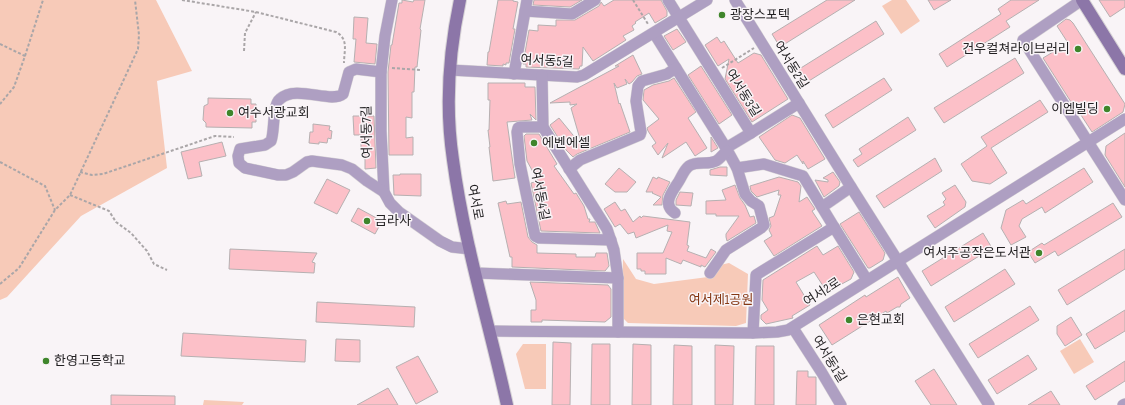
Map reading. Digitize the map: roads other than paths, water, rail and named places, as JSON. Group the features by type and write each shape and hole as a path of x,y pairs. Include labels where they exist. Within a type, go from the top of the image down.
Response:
{"street":[{"name":"여서동7길","path":"392,0 385,36 381,70 381,131 384,192 390,203 399,212 440,241 452,247 470,249"},
{"name":"여서로","path":"460,0 453,36 450,70 449,106 452,159 470,249 507,405"},
{"path":"514,74 527,0"},
{"path":"525,11 572,14 595,0"},
{"name":"여서동3길","path":"668,0 751,133 727,149 716,161 694,164 685,170 669,196 669,205 675,213"},
{"name":"여서동5길","path":"450,70 580,77 707,0"},
{"name":"여서동2길","path":"735,0 989,405"},
{"path":"1125,69 1082,0 1023,40 1125,200"},
{"path":"654,33 727,149 737,168 745,194 751,201 759,206 764,225 726,250 710,273"},
{"path":"568,169 580,160 640,135 636,101 638,86 642,81 662,75 676,68"},
{"name":"여서동7길","path":"381,70 356,70 349,72 344,91 341,96 334,97 304,93 289,95 280,99 276,104 271,141 265,145 240,149 238,156 239,163 245,168 278,175 286,175 307,162 312,161 342,165 352,169 367,182 384,192"},
{"path":"542,75 542,127 601,219 611,240 616,260 618,278 618,332"},
{"name":"여서동2길","path":"751,133 799,104"},
{"name":"여서2로","path":"490,331 782,332 793,328 1125,119"},
{"name":"여서동4길","path":"542,127 520,127 518,128 517,132 520,164 535,236 539,238 611,240"},
{"path":"737,168 764,164 799,174 805,180 867,280"},
{"path":"822,207 851,187"},
{"path":"753,333 756,275 834,227"},
{"path":"476,273 618,278"},
{"name":"여서동1길","path":"793,328 825,377 841,405"}],"place":[{"name":"광장스포텍","path":"722,15"},
{"name":"건우컬쳐라이브러리","path":"1078,49"},
{"name":"이엠빌딩","path":"1107,109"},
{"name":"여수서광교회","path":"230,113"},
{"name":"에벤에셀","path":"534,143"},
{"name":"금라사","path":"367,221"},
{"name":"여서주공작은도서관","path":"1039,253"},
{"name":"은현교회","path":"849,320"},
{"name":"한영고등학교","path":"46,361"}],"park label":[{"name":"여서제1공원","path":"721,300"}]}
